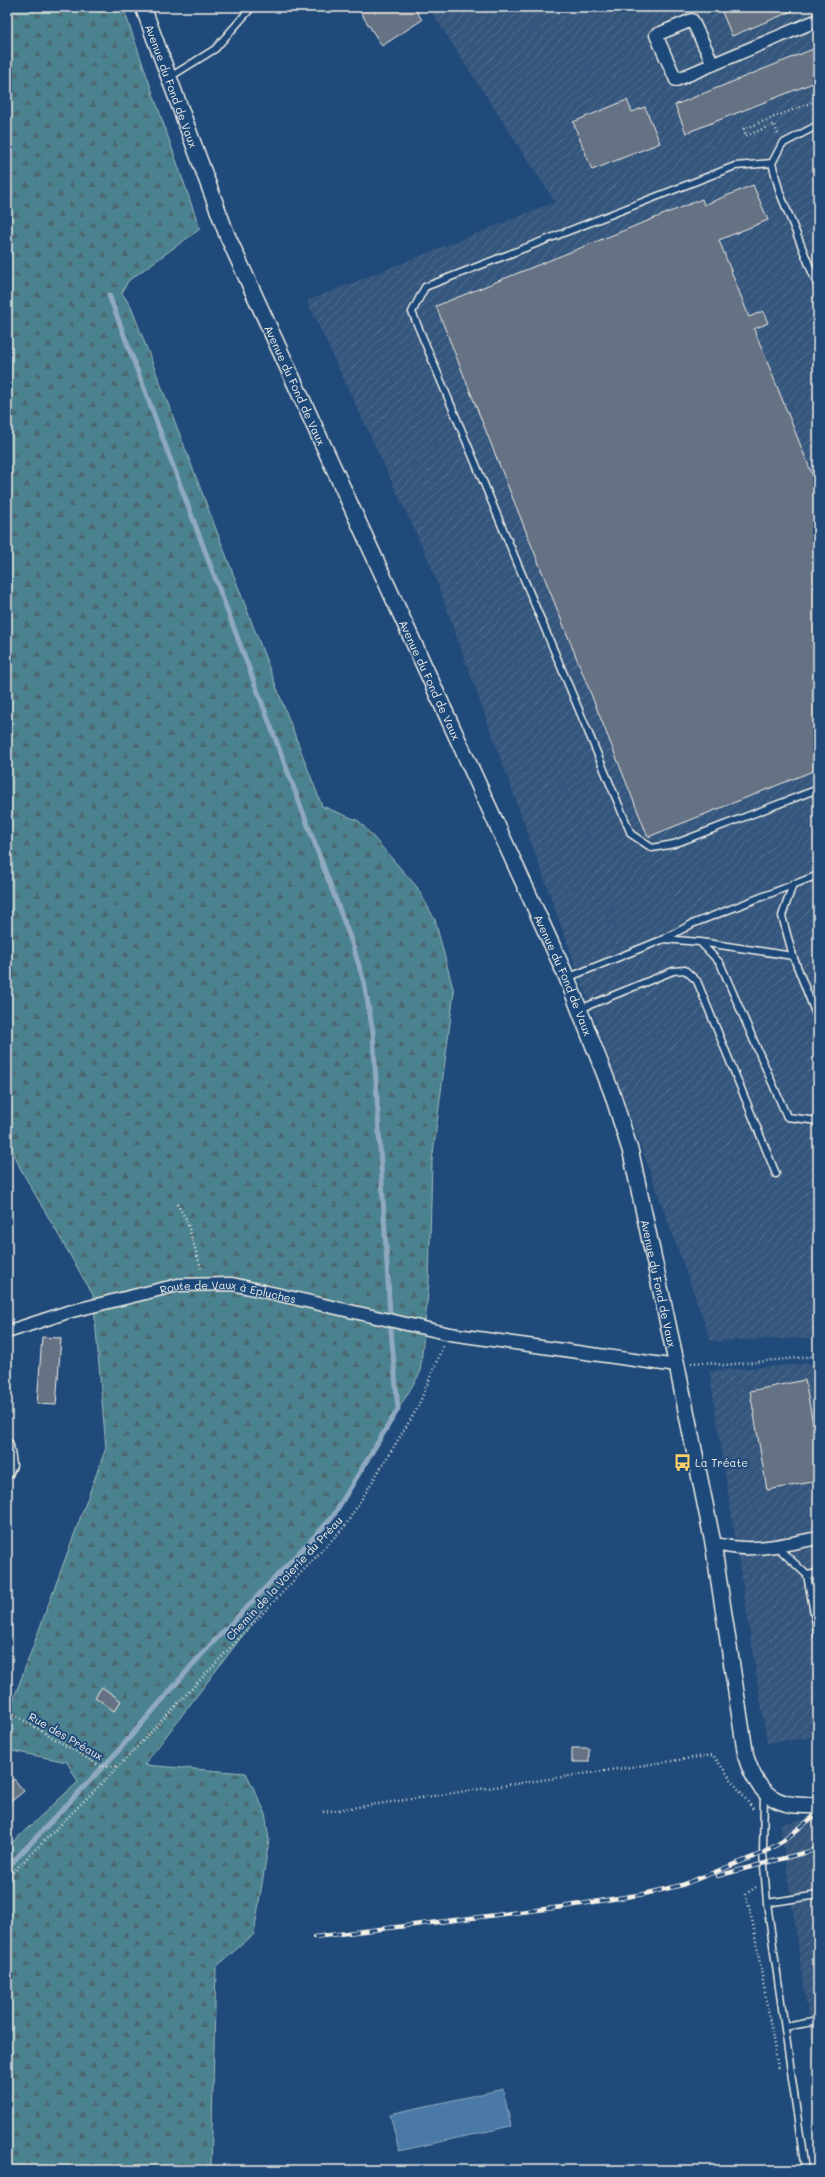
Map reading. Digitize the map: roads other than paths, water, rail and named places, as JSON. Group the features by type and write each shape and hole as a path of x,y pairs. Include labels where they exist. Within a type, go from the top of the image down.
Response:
{"street":[{"name":"Avenue du Fond de Vaux","path":"143,7 227,235 567,978 612,1093 631,1153 713,1543 746,1756 752,1776 764,1793"},
{"path":"713,64 692,20 656,35 676,80 818,20"},
{"name":"Route de Vaux à Epluches","path":"7,1332 68,1312 178,1285 232,1284 450,1334 677,1366"},
{"path":"7,1445 10,1465 7,1472"},
{"path":"713,1543 725,1547 748,1549 776,1546 818,1538"},
{"path":"764,1793 777,1802 806,1806 818,1804"}],"lane":[{"path":"169,78 215,49 252,7"},
{"path":"818,125 782,144 772,163 780,193 818,287"},
{"path":"772,163 735,166 425,287 412,312 631,834 652,848 674,844 818,789"},
{"path":"567,978 664,940 692,924 818,875"},
{"path":"793,884 782,916 793,956 818,1020"},
{"path":"664,940 700,942 793,956"},
{"path":"700,942 720,963 787,1117 818,1121"},
{"path":"580,1009 673,971 685,970 697,981 776,1174"},
{"path":"776,1546 807,1575 818,1636"},
{"path":"807,1575 818,1573"},
{"path":"764,1793 762,1820 767,1903 805,2170"},
{"path":"767,1903 818,1895"},
{"path":"785,2027 818,2021"}],"waterway":[{"path":"7,1868 118,1751 201,1655 332,1518 398,1409 391,1331 373,1032 364,982 352,943 109,295"}],"railway":[{"path":"314,1937 562,1907 644,1894 682,1885 763,1853 783,1841 818,1813"},
{"path":"717,1876 818,1849"}],"place":[{"name":"La Tréate","path":"682,1462"}]}
